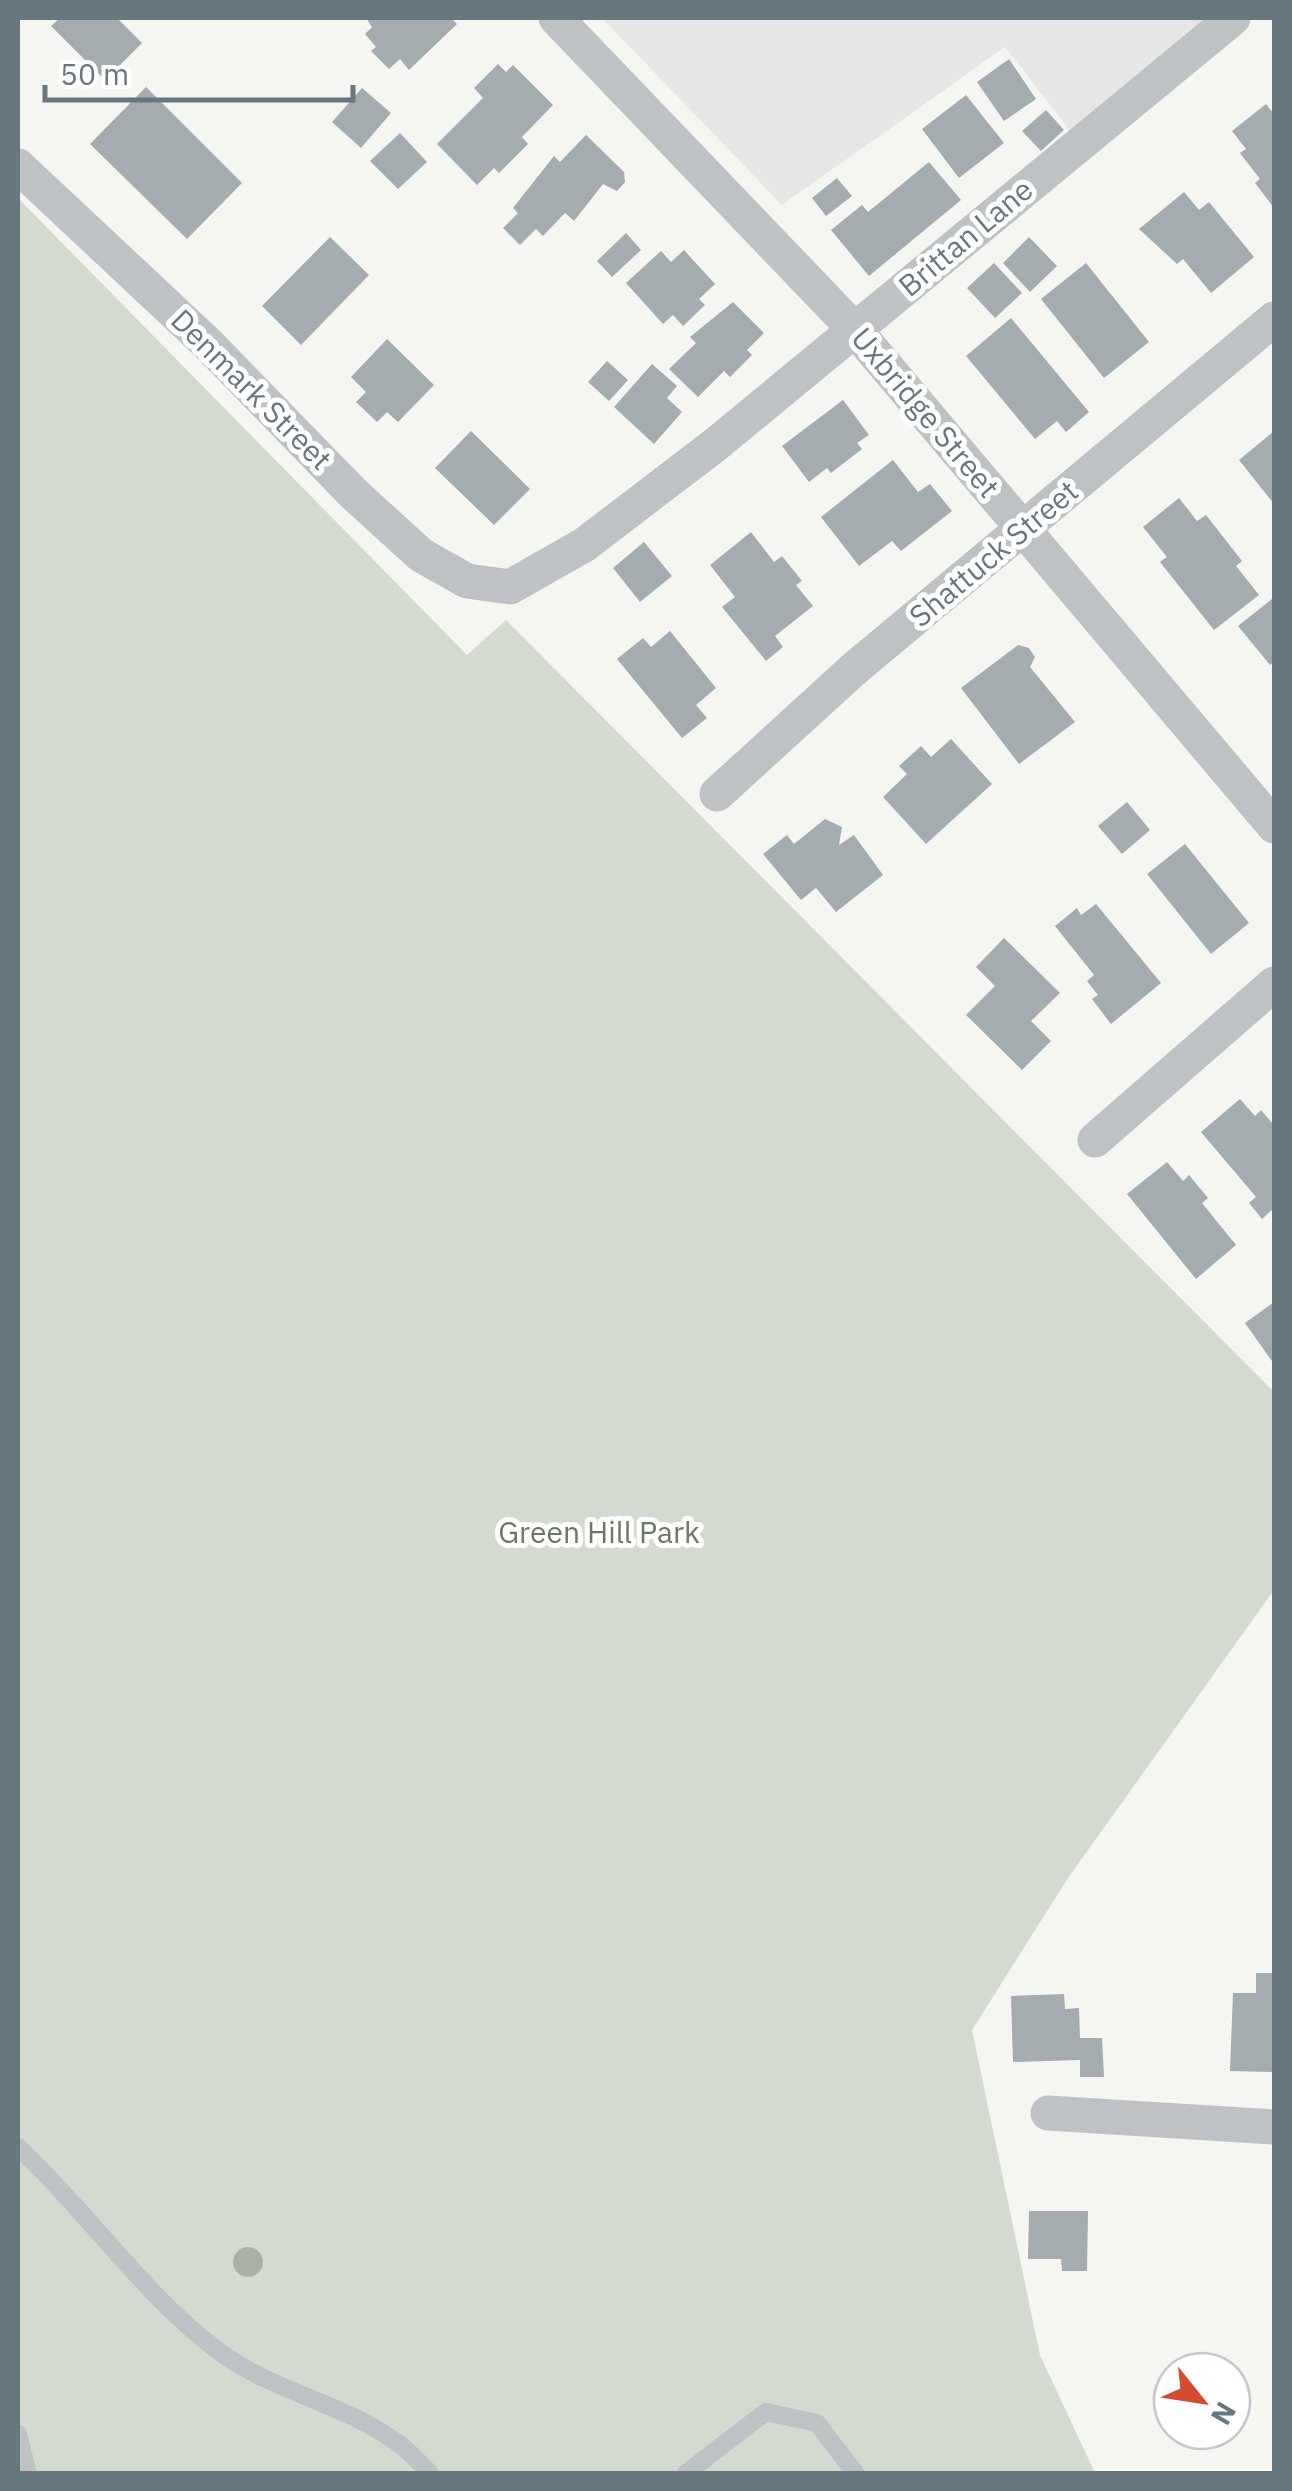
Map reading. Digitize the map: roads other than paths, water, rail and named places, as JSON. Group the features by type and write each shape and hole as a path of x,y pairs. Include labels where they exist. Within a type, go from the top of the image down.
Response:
{"street":[{"name":"Uxbridge Street","path":"556,18 856,330 1274,826"},
{"name":"Brittan Lane","path":"500,588 521,583 584,545 856,330 1233,18"},
{"name":"Denmark Street","path":"18,166 208,344 364,504 421,555 467,580 500,588"},
{"name":"Shattuck Street","path":"716,794 854,669 1274,319"},
{"path":"1095,1140 1274,984"},
{"path":"1048,2112 1274,2126"}],"lane":[{"path":"18,2146 63,2189 184,2322 219,2352 306,2400 395,2440 435,2473"},
{"path":"686,2474 766,2412 817,2423 856,2474"},
{"path":"18,2434 28,2474"}],"park label":[{"name":"Green Hill Park","path":"599,1533"}]}
